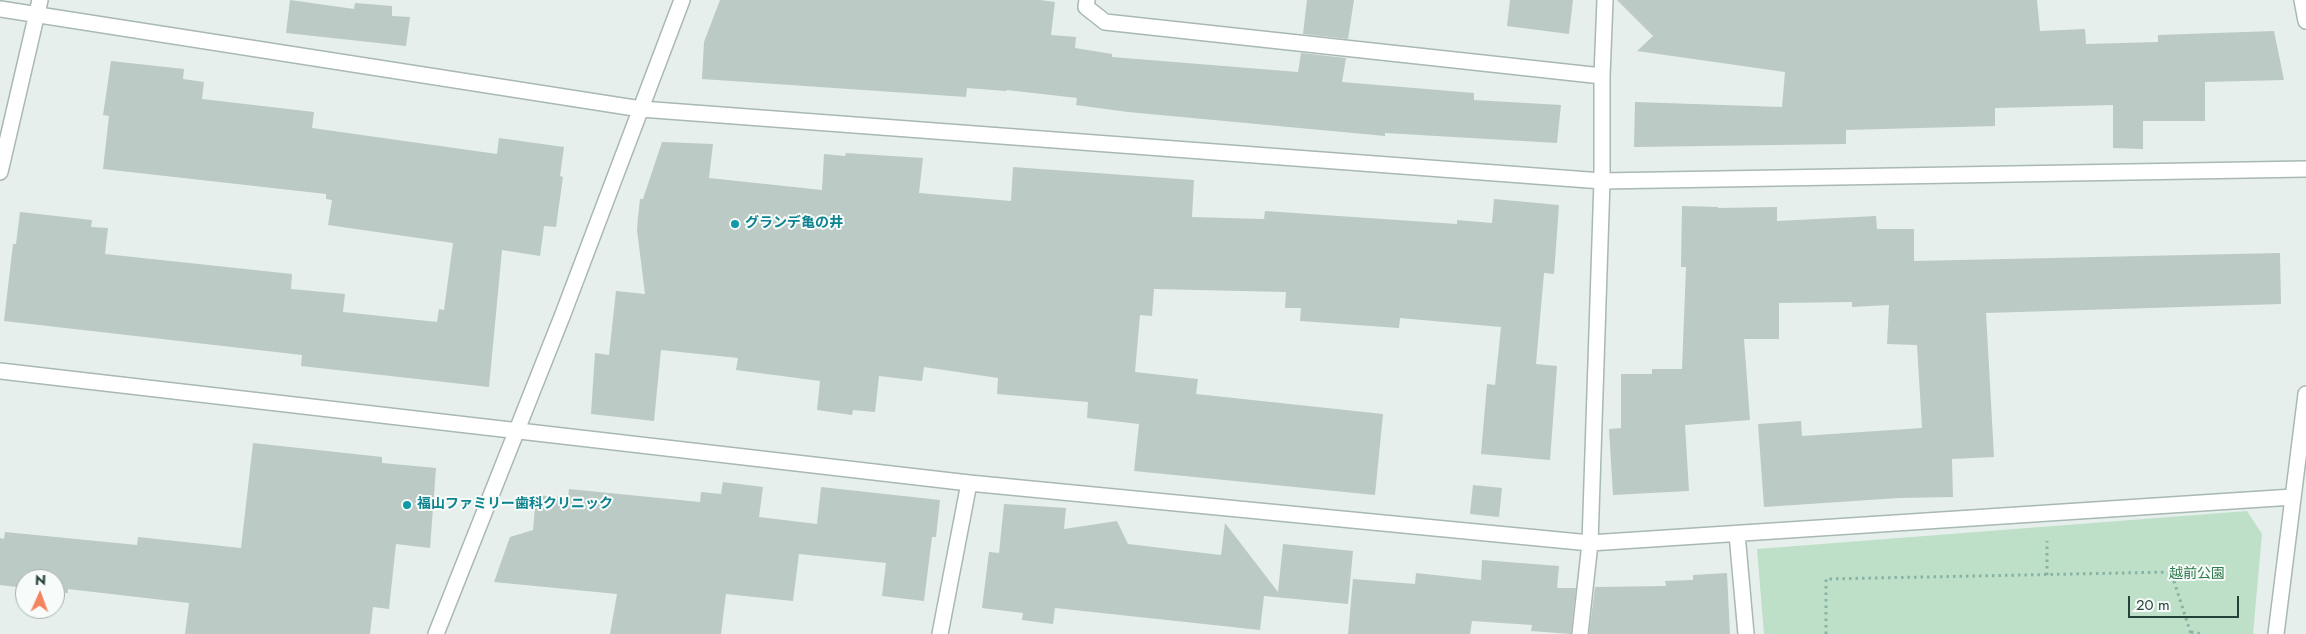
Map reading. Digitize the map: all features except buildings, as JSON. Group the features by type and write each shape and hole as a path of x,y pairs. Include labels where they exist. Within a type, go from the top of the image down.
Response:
{"street":[{"path":"0,172 40,0"},
{"path":"436,634 641,110 682,0"},
{"path":"1087,0 1086,7 1106,22 1602,76"},
{"path":"1580,634 1590,543 1602,182 1602,76 1605,0"},
{"path":"2302,0 2306,21"},
{"path":"0,10 641,110 1602,182 2306,169"},
{"path":"0,371 969,483 1590,543 2294,497"},
{"path":"2276,634 2306,394"},
{"path":"940,634 969,483"},
{"path":"1737,534 1746,634"}],"path":[{"path":"2047,575 2048,513"},
{"path":"1826,634 1826,579 2171,572 2191,633 2202,634"}],"green space":[{"name":"越前公園","path":"2247,511 2262,534 2253,634 1764,634 1757,549"}],"place":[{"name":"グランデ亀の井","path":"735,224"},
{"name":"福山ファミリー歯科クリニック","path":"407,505"}]}
